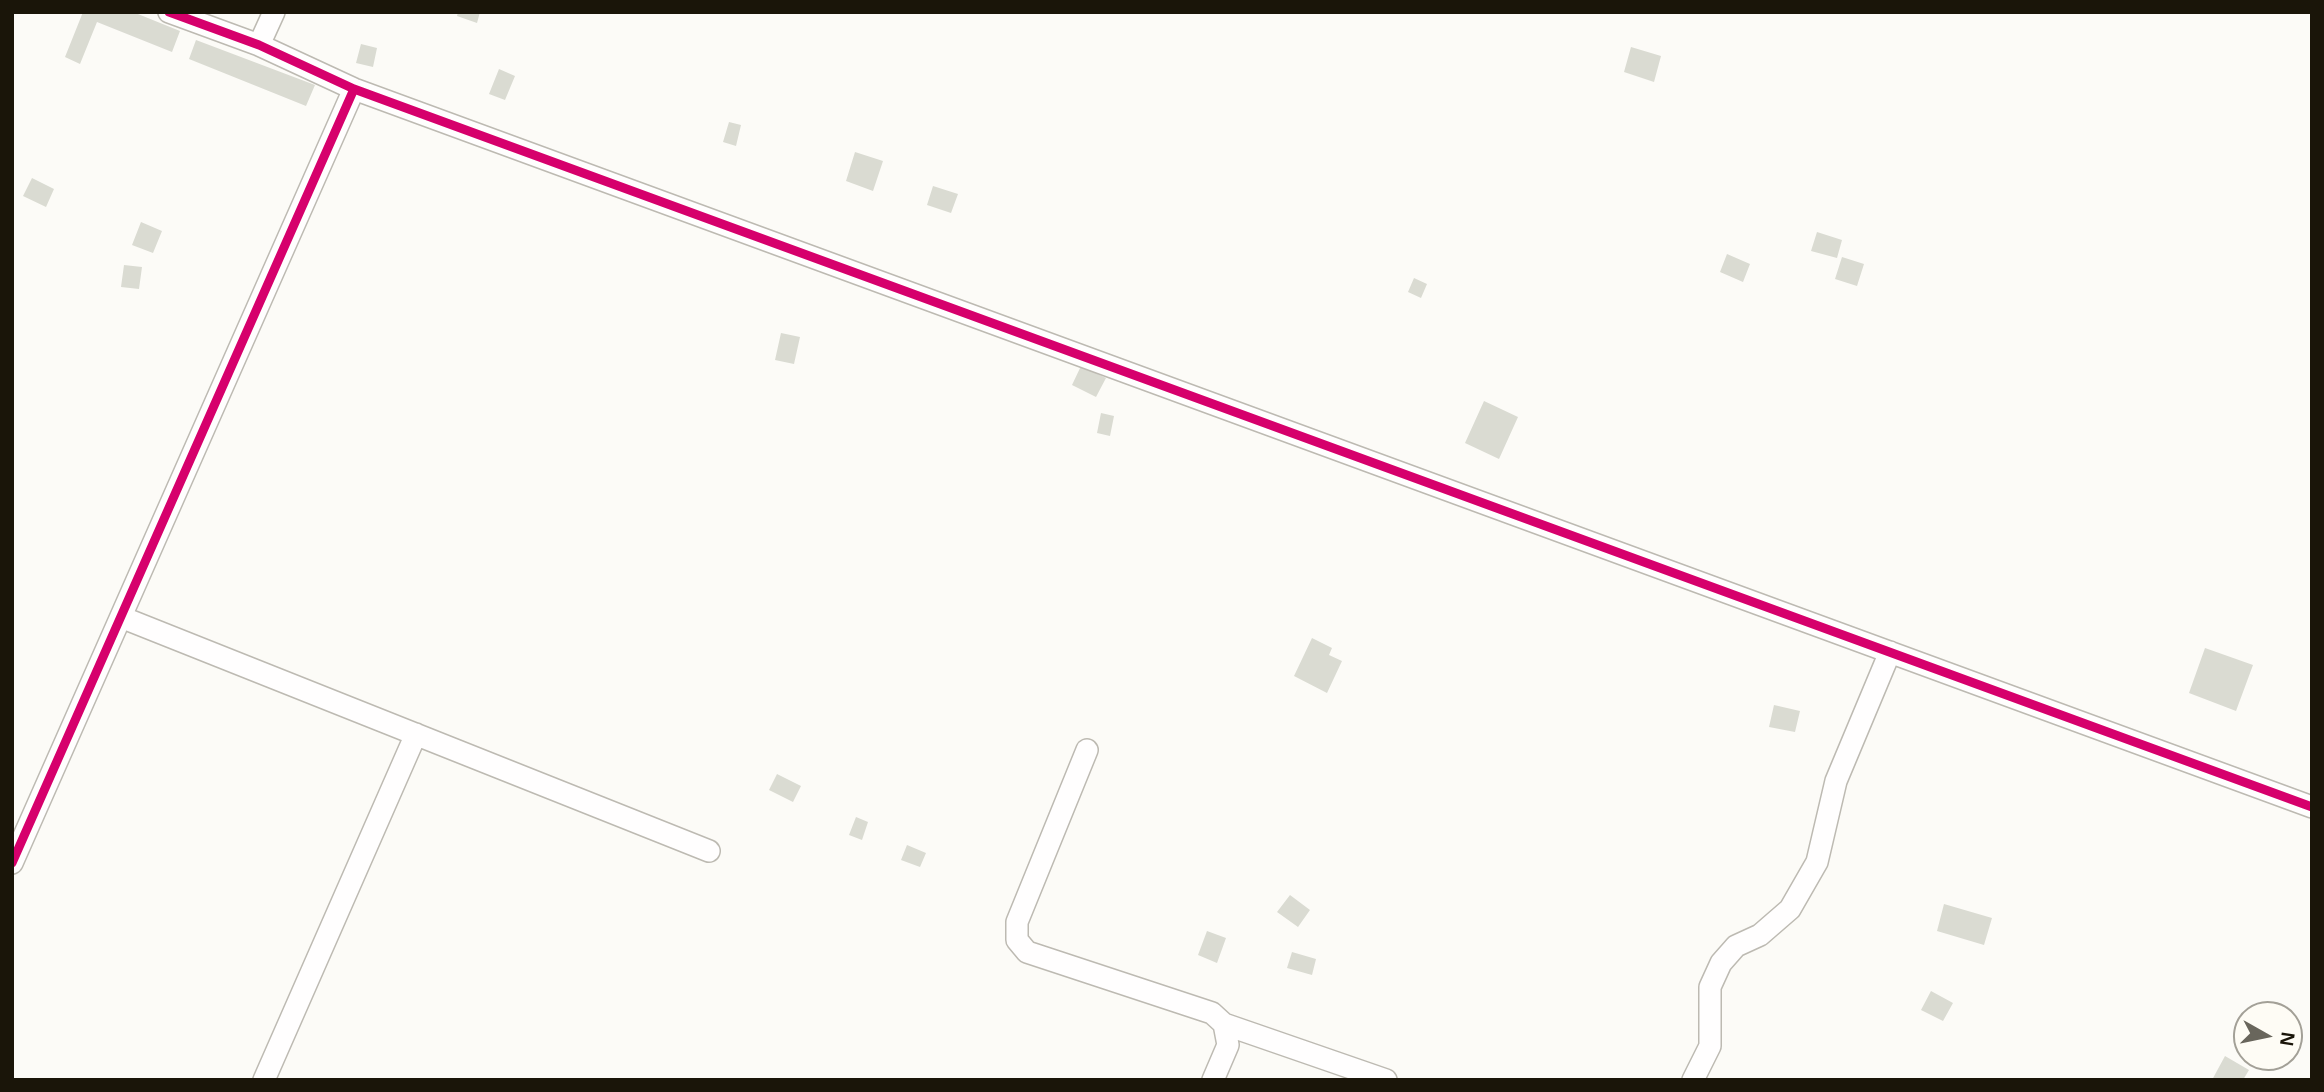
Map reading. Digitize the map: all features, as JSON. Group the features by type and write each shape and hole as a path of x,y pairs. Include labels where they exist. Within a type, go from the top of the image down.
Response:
{"street":[{"path":"169,12 259,46 354,89 2312,807"},
{"path":"259,46 274,12"},
{"path":"12,863 354,89"},
{"path":"121,617 709,851"},
{"path":"1693,1080 1710,1046 1710,986 1721,963 1736,946 1760,934 1790,909 1817,862 1836,781 1890,652"},
{"path":"264,1080 416,734"},
{"path":"1087,750 1017,922 1017,940 1027,952 1212,1013 1224,1024 1386,1080"},
{"path":"1213,1080 1228,1045 1224,1024"}],"building":[{"path":"83,12 133,12 180,31 172,52 97,22 80,64 65,57"},
{"path":"458,12 480,12 477,23 457,16"},
{"path":"196,40 315,85 306,106 189,59"},
{"path":"361,44 377,48 373,67 356,63"},
{"path":"1631,47 1661,56 1654,82 1624,72"},
{"path":"499,69 515,76 505,100 489,94"},
{"path":"729,122 741,125 736,146 723,142"},
{"path":"855,152 883,161 873,191 846,181"},
{"path":"32,178 54,189 46,207 23,196"},
{"path":"933,186 958,194 951,213 927,205"},
{"path":"141,222 162,231 153,253 132,245"},
{"path":"1817,232 1842,240 1837,258 1811,251"},
{"path":"1727,254 1750,264 1743,282 1720,272"},
{"path":"1842,257 1864,264 1857,286 1835,279"},
{"path":"124,265 142,267 139,289 121,287"},
{"path":"1414,278 1427,284 1421,298 1408,292"},
{"path":"781,333 800,337 794,364 775,360"},
{"path":"1081,366 1106,378 1096,397 1072,385"},
{"path":"1484,401 1518,417 1499,459 1465,443"},
{"path":"1101,413 1114,416 1110,436 1097,433"},
{"path":"1312,638 1332,648 1329,655 1342,661 1327,693 1294,676"},
{"path":"2205,648 2253,665 2236,711 2189,693"},
{"path":"1774,705 1800,711 1795,732 1769,727"},
{"path":"777,774 801,786 793,802 769,790"},
{"path":"856,817 868,822 862,840 849,835"},
{"path":"907,845 926,853 920,867 901,860"},
{"path":"1290,895 1310,910 1298,927 1277,912"},
{"path":"1944,904 1992,918 1984,945 1937,931"},
{"path":"1207,931 1226,938 1217,963 1198,955"},
{"path":"1292,952 1316,959 1312,975 1287,968"},
{"path":"1931,991 1953,1003 1943,1021 1921,1010"},
{"path":"2225,1056 2233,1061 2233,1071 2248,1071 2243,1080 2212,1080"}],"cycle path":[{"path":"169,12 259,45 354,89 2312,807"},
{"path":"12,863 354,89"}]}
